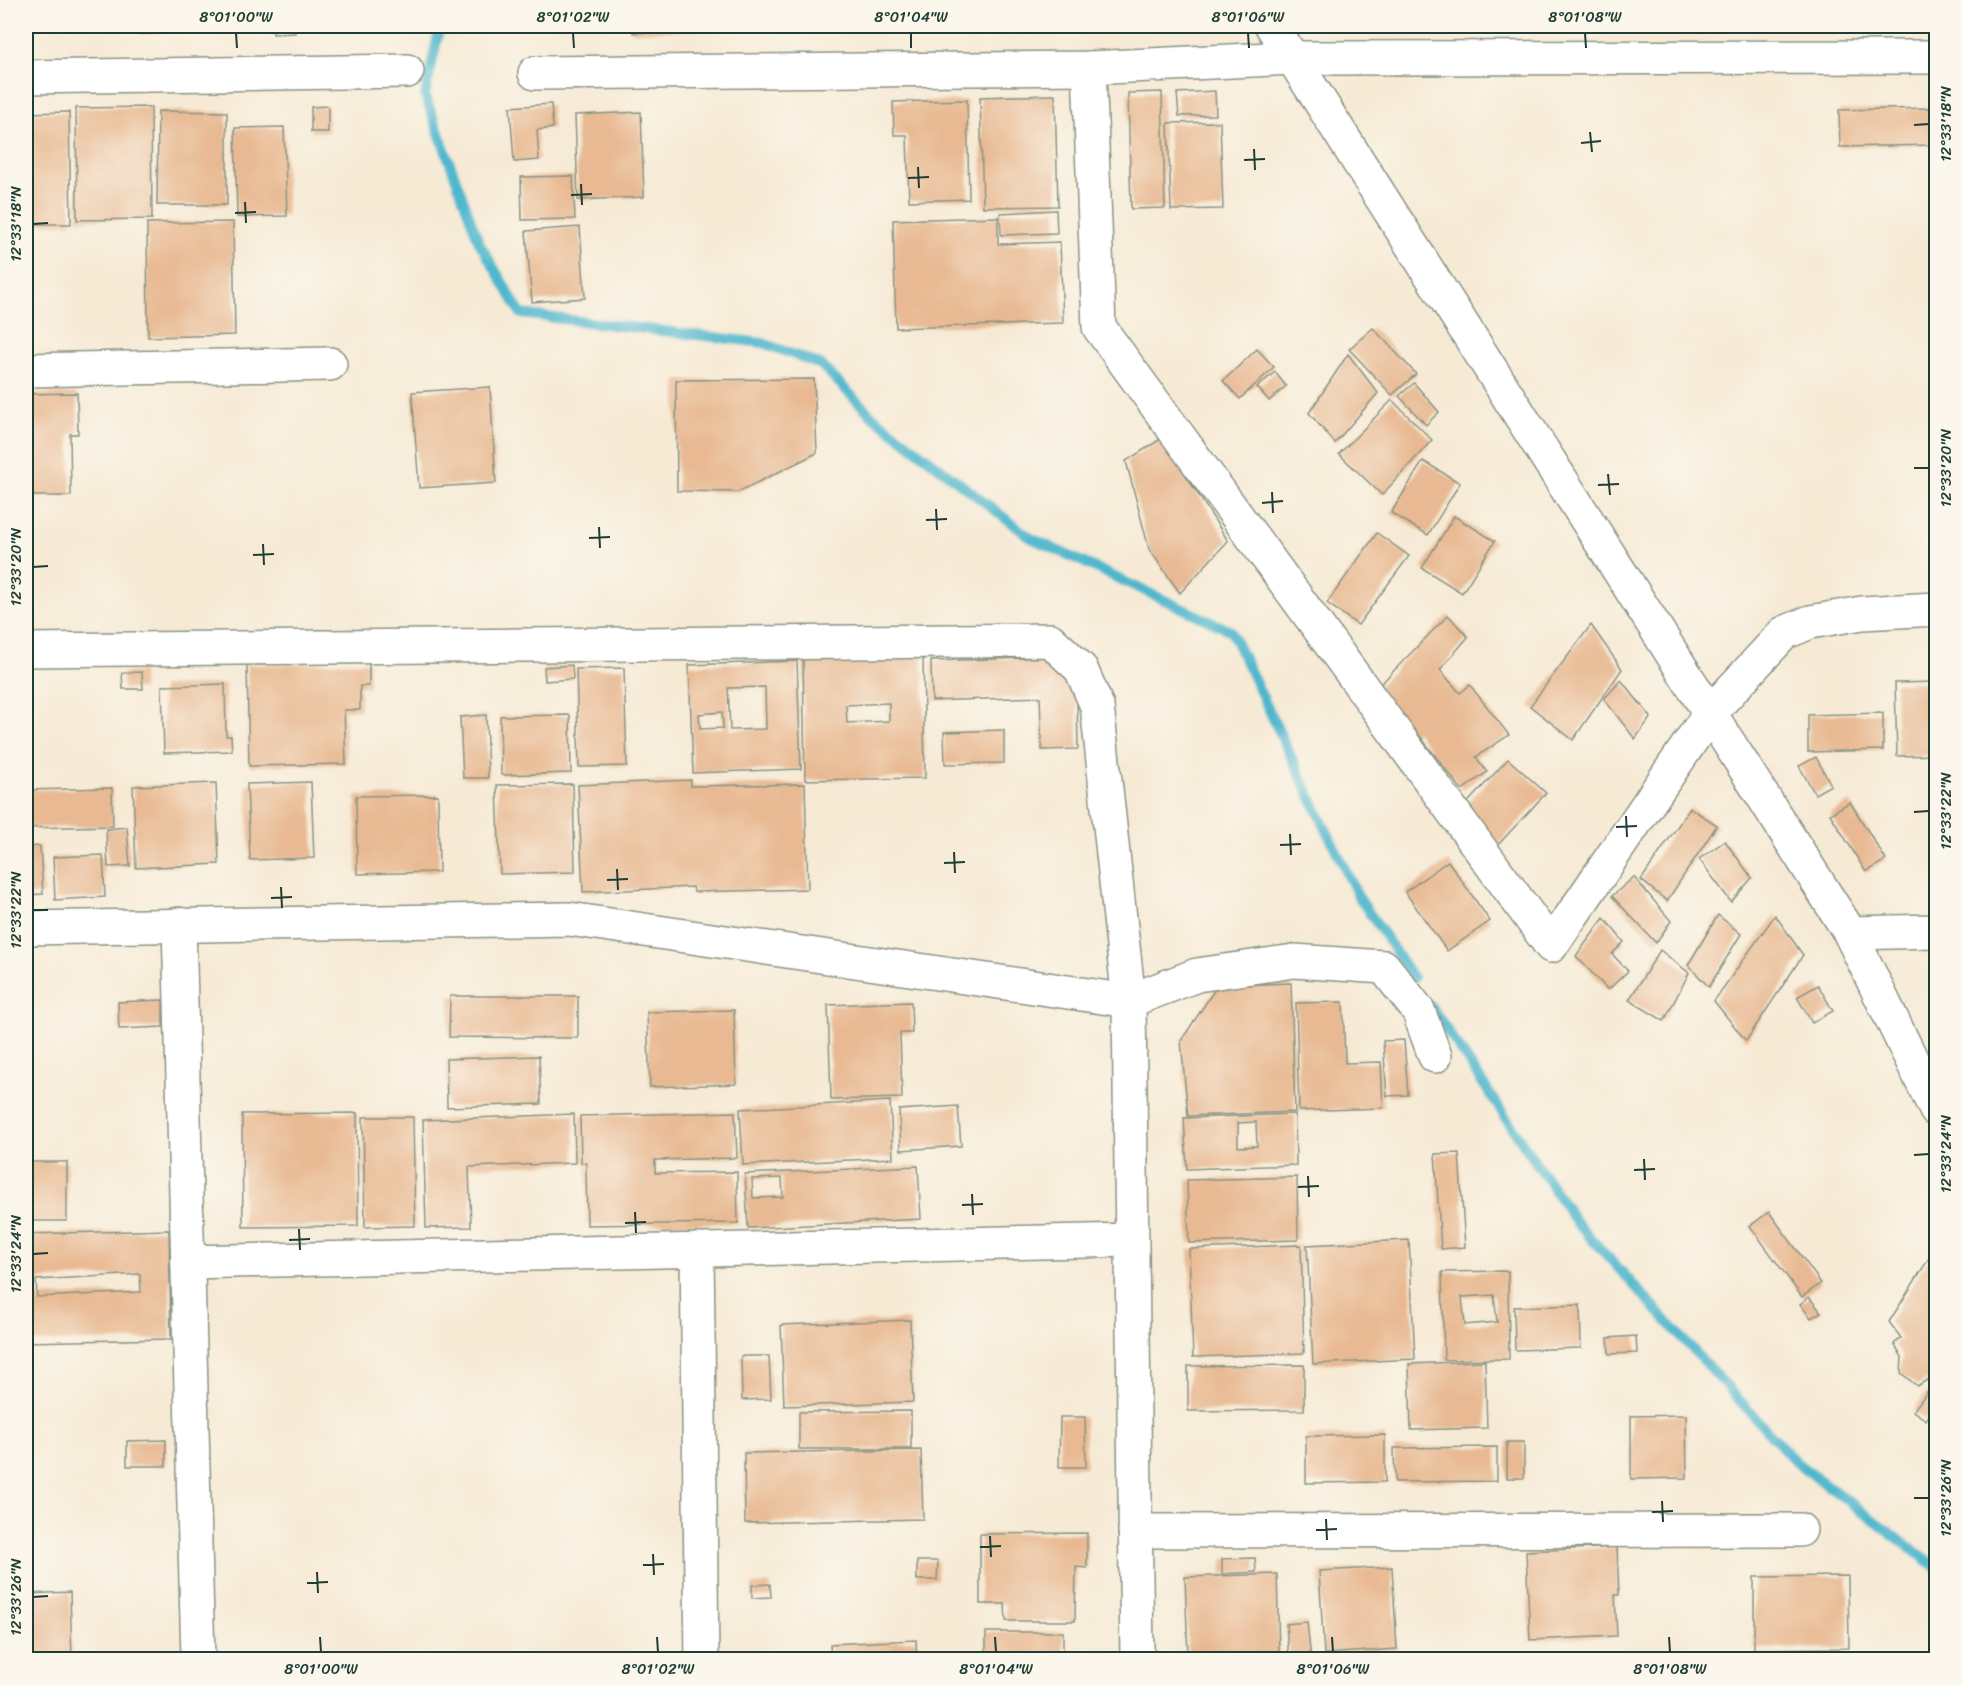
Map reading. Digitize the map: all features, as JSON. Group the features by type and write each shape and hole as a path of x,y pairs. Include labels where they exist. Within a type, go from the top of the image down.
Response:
{"street":[{"path":"1272,26 1851,933 1936,1110"},
{"path":"535,73 1089,68 1292,58 1936,57"},
{"path":"1089,68 1099,327 1551,946 1710,713 1784,633 1810,622 1862,613 1936,609"},
{"path":"26,77 406,71"},
{"path":"26,370 330,364"},
{"path":"26,650 1050,640 1081,669 1097,706 1128,1001 1137,1659"},
{"path":"26,928 569,919 1128,1001 1197,975 1294,961 1384,968 1418,1010 1435,1056"},
{"path":"179,924 198,1659"},
{"path":"1851,933 1936,932"},
{"path":"188,1262 1131,1240"},
{"path":"697,1250 702,1659"},
{"path":"1135,1531 1800,1530"}],"building":[{"path":"138,26 215,26 215,31 139,34"},
{"path":"273,26 294,26 295,33 273,34"},
{"path":"633,26 726,26 726,28 633,33"},
{"path":"1215,91 1216,115 1179,116 1177,93"},
{"path":"1162,92 1165,208 1131,209 1128,93"},
{"path":"1055,95 1058,206 983,207 980,97"},
{"path":"967,100 969,199 909,201 907,135 894,135 893,102"},
{"path":"551,104 553,128 537,130 539,160 514,162 510,107"},
{"path":"328,106 328,132 311,132 311,107"},
{"path":"151,107 152,219 77,220 76,108"},
{"path":"1934,108 1935,145 1840,147 1839,110"},
{"path":"158,111 227,112 227,205 157,205"},
{"path":"69,112 71,224 26,224 26,146 32,146 31,130 26,130 26,113"},
{"path":"641,112 644,197 578,200 575,115"},
{"path":"1220,122 1223,209 1171,210 1168,123"},
{"path":"284,127 287,216 237,217 235,128"},
{"path":"573,176 575,219 522,220 521,177"},
{"path":"1056,210 1057,233 1001,235 1000,213"},
{"path":"998,217 998,244 1060,242 1063,323 896,328 893,220"},
{"path":"233,222 235,335 148,337 147,223"},
{"path":"580,227 585,298 532,302 526,231"},
{"path":"1373,328 1416,374 1392,395 1349,349"},
{"path":"1257,349 1274,367 1240,399 1223,381"},
{"path":"1348,354 1378,393 1335,443 1309,413"},
{"path":"1275,372 1286,386 1269,401 1257,387"},
{"path":"814,379 817,453 738,492 677,491 676,380"},
{"path":"1414,383 1439,412 1426,425 1399,396"},
{"path":"490,387 496,483 419,488 412,392"},
{"path":"77,393 78,434 70,434 71,496 26,496 26,394"},
{"path":"1392,400 1432,440 1382,495 1339,454"},
{"path":"1162,438 1228,541 1180,593 1149,549 1126,461"},
{"path":"1423,461 1460,483 1428,535 1391,513"},
{"path":"1454,516 1495,541 1462,593 1422,568"},
{"path":"1377,533 1409,556 1358,625 1327,603"},
{"path":"1448,615 1468,637 1440,670 1460,693 1470,685 1509,735 1476,757 1487,772 1462,790 1416,731 1410,736 1373,692"},
{"path":"1591,625 1622,669 1573,740 1530,706"},
{"path":"923,654 925,778 805,780 803,656","holes":["889,703 889,721 847,723 846,705"]},
{"path":"1053,657 1068,672 1077,695 1078,749 1042,750 1040,697 932,701 931,661"},
{"path":"797,661 801,769 693,773 689,665","holes":["765,687 766,729 730,730 728,688","722,712 723,728 700,729 699,714"]},
{"path":"369,662 369,686 360,686 360,710 344,710 346,764 249,766 247,665"},
{"path":"572,665 573,679 545,681 544,667"},
{"path":"624,668 627,766 579,767 576,669"},
{"path":"142,672 143,689 123,689 122,673"},
{"path":"1621,680 1651,717 1635,739 1604,699"},
{"path":"1936,682 1936,755 1897,756 1895,683"},
{"path":"225,684 226,736 231,736 232,751 164,753 162,686"},
{"path":"1883,713 1883,750 1808,752 1808,715"},
{"path":"486,715 488,778 463,778 460,717"},
{"path":"570,715 571,773 501,775 500,716"},
{"path":"1004,730 1004,763 945,764 944,732"},
{"path":"1816,757 1831,785 1815,794 1799,766"},
{"path":"1508,759 1546,793 1496,847 1458,813"},
{"path":"691,780 691,786 805,784 808,889 694,892 693,887 583,892 578,785"},
{"path":"311,782 314,858 250,860 247,784"},
{"path":"216,783 219,864 136,868 133,786"},
{"path":"573,784 575,872 500,874 497,785"},
{"path":"112,788 113,826 26,828 26,790"},
{"path":"438,795 439,872 357,874 356,796"},
{"path":"1850,802 1886,860 1866,872 1830,814"},
{"path":"1690,808 1717,825 1667,901 1641,880"},
{"path":"127,827 130,866 108,867 106,829"},
{"path":"1725,841 1752,878 1731,902 1699,859"},
{"path":"40,846 43,894 26,895 26,847"},
{"path":"103,855 105,897 55,900 53,857"},
{"path":"1448,861 1490,921 1447,951 1405,892"},
{"path":"1634,877 1671,921 1656,943 1612,896"},
{"path":"1718,915 1741,934 1709,987 1688,965"},
{"path":"1775,915 1803,955 1746,1041 1714,1001"},
{"path":"1604,918 1624,942 1612,954 1628,971 1608,990 1576,956"},
{"path":"1660,950 1689,973 1664,1021 1629,1000"},
{"path":"1291,983 1295,1112 1188,1116 1181,1041 1217,986"},
{"path":"1818,985 1833,1011 1812,1023 1797,997"},
{"path":"450,996 578,996 578,1038 449,1037"},
{"path":"163,1000 163,1027 119,1029 118,1002"},
{"path":"911,1002 912,1033 900,1033 902,1098 831,1100 828,1005"},
{"path":"1343,1002 1345,1063 1381,1062 1383,1108 1299,1111 1296,1003"},
{"path":"734,1010 736,1084 650,1087 647,1012"},
{"path":"1404,1040 1408,1095 1387,1096 1383,1041"},
{"path":"539,1056 541,1104 447,1107 446,1059"},
{"path":"890,1101 893,1158 743,1165 740,1109"},
{"path":"958,1106 961,1146 901,1150 899,1110"},
{"path":"735,1112 737,1158 655,1160 655,1173 737,1172 738,1223 587,1225 586,1163 581,1163 580,1116"},
{"path":"357,1113 358,1226 243,1227 242,1114"},
{"path":"574,1114 575,1163 469,1167 471,1227 426,1228 423,1120"},
{"path":"1295,1114 1296,1165 1187,1169 1184,1118","holes":["1256,1122 1257,1146 1238,1147 1238,1123"]},
{"path":"363,1117 413,1117 415,1226 365,1227"},
{"path":"1459,1153 1465,1247 1441,1249 1435,1154"},
{"path":"26,1162 67,1162 67,1221 26,1221"},
{"path":"918,1166 921,1219 748,1228 745,1174","holes":["782,1178 783,1197 753,1198 752,1179"]},
{"path":"1297,1177 1298,1240 1189,1243 1187,1180"},
{"path":"1769,1212 1821,1283 1802,1297 1750,1226"},
{"path":"169,1230 171,1339 26,1342 26,1234","holes":["140,1274 141,1292 37,1297 36,1280"]},
{"path":"1409,1240 1415,1359 1313,1364 1307,1245"},
{"path":"1301,1245 1304,1353 1193,1357 1189,1249"},
{"path":"1936,1247 1936,1375 1917,1386 1901,1373 1902,1357 1894,1344 1901,1338 1889,1322"},
{"path":"1508,1271 1509,1359 1444,1360 1442,1272","holes":["1494,1295 1497,1322 1465,1325 1462,1297"]},
{"path":"1809,1297 1821,1312 1811,1318 1800,1304"},
{"path":"1580,1305 1581,1348 1515,1350 1514,1307"},
{"path":"910,1320 913,1402 784,1406 781,1325"},
{"path":"1636,1336 1637,1353 1609,1354 1608,1338"},
{"path":"741,1356 769,1356 771,1399 742,1400"},
{"path":"1485,1361 1487,1428 1411,1430 1409,1364"},
{"path":"1304,1365 1304,1410 1188,1411 1188,1366"},
{"path":"1927,1392 1936,1399 1936,1405 1926,1420 1913,1411"},
{"path":"911,1411 911,1449 799,1449 799,1412"},
{"path":"1686,1415 1687,1478 1631,1479 1631,1416"},
{"path":"1060,1417 1085,1417 1086,1467 1059,1467"},
{"path":"1385,1435 1385,1482 1306,1483 1306,1436"},
{"path":"166,1440 166,1466 127,1466 127,1441"},
{"path":"1507,1442 1524,1442 1524,1478 1507,1478"},
{"path":"1497,1447 1497,1481 1395,1482 1394,1448"},
{"path":"921,1450 923,1519 745,1523 744,1453"},
{"path":"1087,1533 1087,1568 1076,1567 1075,1621 1006,1621 1005,1604 980,1604 980,1534"},
{"path":"1617,1547 1619,1595 1615,1595 1617,1636 1530,1640 1526,1551"},
{"path":"1255,1558 1256,1572 1222,1574 1222,1559"},
{"path":"917,1561 938,1561 937,1580 917,1580"},
{"path":"1392,1567 1397,1649 1324,1654 1319,1571"},
{"path":"1277,1574 1279,1655 1188,1658 1185,1577"},
{"path":"1848,1576 1849,1648 1754,1649 1754,1577"},
{"path":"770,1584 771,1597 752,1598 752,1585"},
{"path":"70,1592 72,1660 26,1660 26,1594"},
{"path":"1307,1622 1311,1660 1289,1660 1286,1624"},
{"path":"986,1632 1063,1632 1063,1660 986,1660"},
{"path":"916,1640 917,1660 831,1660 830,1644"},
{"path":"1720,1656 1720,1660 1651,1660 1651,1658"}],"waterway":[{"path":"440,26 425,95 479,242 521,314 763,343 821,365 871,415 1031,538 1231,631 1358,896 1413,978"},
{"path":"1431,1006 1575,1221 1796,1462 1936,1567"}]}
